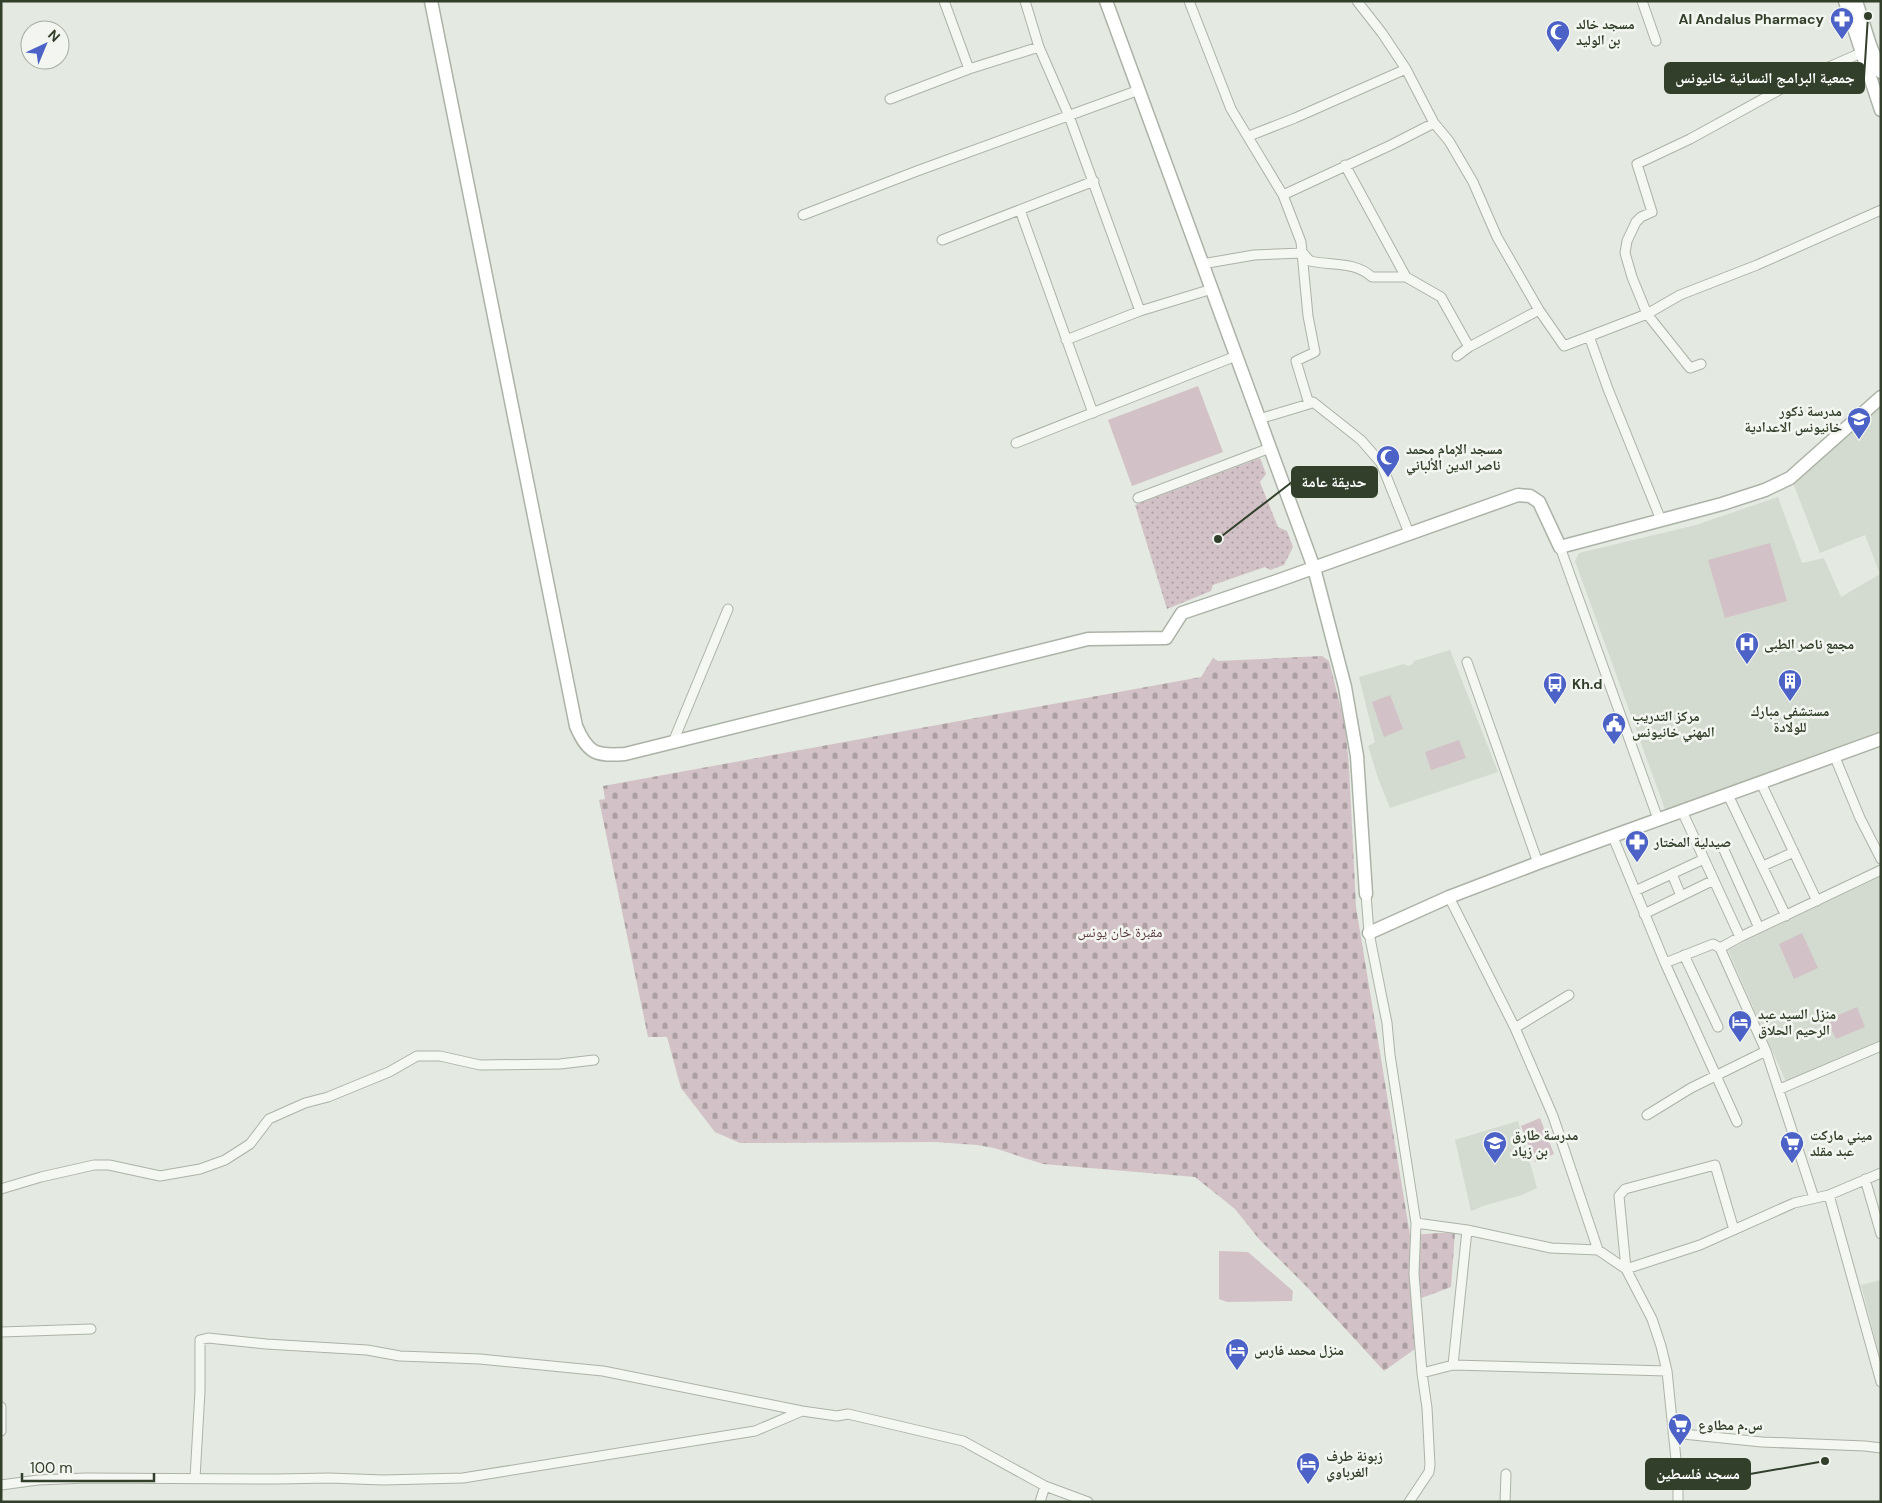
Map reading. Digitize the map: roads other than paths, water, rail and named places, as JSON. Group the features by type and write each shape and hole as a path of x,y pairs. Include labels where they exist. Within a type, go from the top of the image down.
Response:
{"street":[{"path":"431,1 576,726 588,748 598,754 625,754 1088,639 1166,638 1182,613 1518,496 1530,496 1539,502 1560,547 1658,819"},
{"path":"944,1 969,69"},
{"path":"1025,1 1039,47 1069,116 1094,181 1140,310"},
{"path":"1106,1 1314,568 1345,687 1357,756 1369,933 1387,1024 1390,1055 1416,1223 1414,1274 1422,1373 1427,1408 1430,1465 1429,1472 1409,1502"},
{"path":"1189,1 1231,110 1283,195 1301,242 1308,316 1315,352 1296,361 1309,404"},
{"path":"1357,1 1406,68 1434,123 1473,182 1497,237 1539,310 1564,346 1647,314 1680,296 1757,265 1881,210"},
{"path":"1642,1 1656,41"},
{"path":"1845,1 1862,53 1878,89 1881,110"},
{"path":"1856,1 1881,72"},
{"path":"890,99 969,69 1039,47"},
{"path":"1701,364 1690,368 1647,314 1632,277 1625,253 1627,241 1636,222 1641,217 1652,212 1637,164 1690,139 1792,83 1862,53"},
{"path":"1248,136 1295,118 1406,68"},
{"path":"803,215 1139,90"},
{"path":"1283,195 1434,123"},
{"path":"1344,165 1406,277 1441,298 1469,347"},
{"path":"942,240 1094,181"},
{"path":"1020,210 1093,413"},
{"path":"1202,264 1254,255 1303,253"},
{"path":"1303,253 1310,261 1356,266 1372,277 1406,277"},
{"path":"1066,340 1140,310 1212,289"},
{"path":"1457,356 1469,347 1539,310"},
{"path":"1589,336 1608,389 1661,520"},
{"path":"1016,443 1236,356"},
{"path":"1560,547 1753,494 1790,478 1881,397"},
{"path":"1259,419 1313,402 1361,440 1381,463 1409,533"},
{"path":"1138,498 1270,448"},
{"path":"672,742 728,609"},
{"path":"1467,662 1538,863"},
{"path":"1369,933 1449,897 1538,863 1881,739"},
{"path":"1834,755 1860,818 1881,859"},
{"path":"1761,783 1817,901"},
{"path":"1728,795 1786,916"},
{"path":"1682,812 1740,937"},
{"path":"1613,837 1665,963 1738,1122"},
{"path":"1724,850 1759,928"},
{"path":"1763,866 1794,852"},
{"path":"1635,891 1704,858"},
{"path":"1720,948 1881,870"},
{"path":"1672,874 1682,896"},
{"path":"1644,914 1714,880"},
{"path":"1449,897 1514,1028 1553,1116 1598,1250"},
{"path":"1665,963 1713,944 1720,948 1766,1051 1780,1088 1814,1198"},
{"path":"1684,955 1718,1027"},
{"path":"1514,1028 1570,995"},
{"path":"1780,1088 1881,1046"},
{"path":"1647,1115 1716,1075 1766,1051"},
{"path":"1,1189 41,1177 94,1165 109,1165 160,1176 200,1169 225,1160 250,1144 269,1120 305,1103 328,1097 389,1072 417,1056 440,1056 480,1065 560,1064 594,1060"},
{"path":"1678,1502 1678,1479 1667,1371 1652,1319 1626,1269 1619,1196 1624,1188 1715,1165 1734,1230"},
{"path":"1626,1269 1700,1245 1794,1203 1829,1195 1881,1172"},
{"path":"1865,1179 1881,1234"},
{"path":"1829,1195 1881,1382"},
{"path":"1416,1223 1467,1230 1551,1248 1598,1250 1626,1269"},
{"path":"1453,1365 1467,1230"},
{"path":"1,1332 91,1329"},
{"path":"195,1478 200,1391 200,1340 208,1338 266,1344 366,1350 400,1356 480,1359 602,1371 802,1411 836,1416 848,1414 962,1441 1046,1486 1088,1502"},
{"path":"1422,1373 1453,1365 1667,1371"},
{"path":"1,1406 1,1431"},
{"path":"1,1485 38,1480 86,1478 383,1480 463,1478 755,1431 802,1411"},
{"path":"1673,1433 1762,1442 1881,1448"},
{"path":"1505,1502 1506,1474"},
{"path":"1040,1502 1046,1486"}],"place":[{"name":"جمعية البرامج النسائية خانيونس","path":"1868,16"},
{"name":"Al Andalus Pharmacy","path":"1842,40"},
{"name":"مسجد خالد بن الوليد","path":"1558,53"},
{"name":"مدرسة ذكور خانيونس الاعدادية","path":"1859,440"},
{"name":"مسجد الإمام محمد ناصر الدين الألباني","path":"1388,478"},
{"name":"حديقة عامة","path":"1218,539"},
{"name":"مجمع ناصر الطبى","path":"1747,665"},
{"name":"مستشفى مبارك للولادة","path":"1790,702"},
{"name":"Kh.d","path":"1555,705"},
{"name":"مركز التدريب المهني خانيونس","path":"1614,745"},
{"name":"صيدلية المختار","path":"1637,863"},
{"name":"منزل السيد عبد الرحيم الحلاق","path":"1740,1043"},
{"name":"مدرسة طارق بن زياد","path":"1495,1164"},
{"name":"ميني ماركت عبد مقلد","path":"1792,1164"},
{"name":"منزل محمد فارس","path":"1237,1371"},
{"name":"س.م مطاوع","path":"1680,1446"},
{"name":"مسجد فلسطين","path":"1825,1461"},
{"name":"زبونة طرف الغرباوي","path":"1308,1485"}],"park label":[{"name":"مقبرة خان يونس","path":"1120,932"}]}
